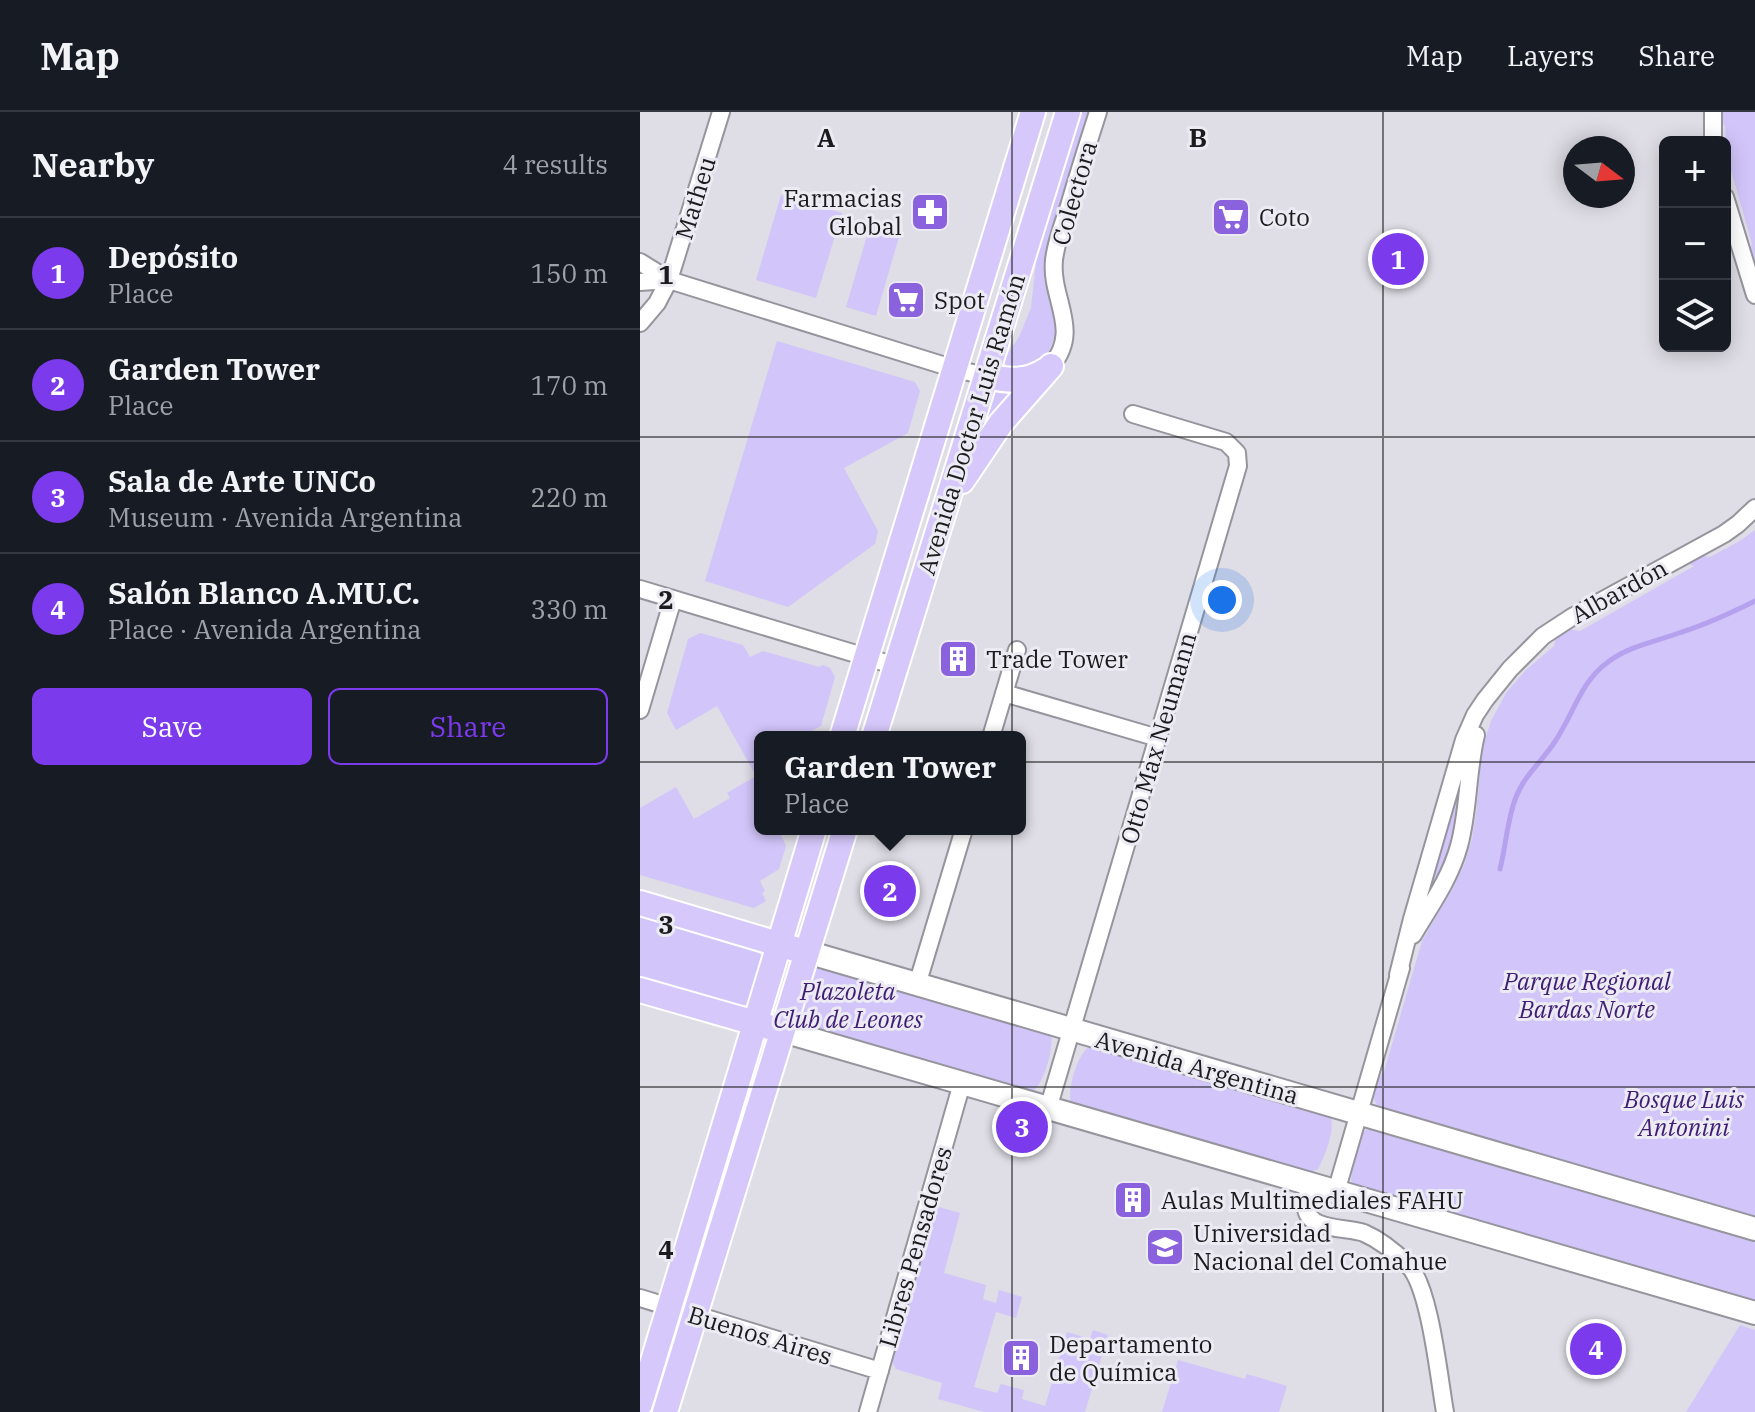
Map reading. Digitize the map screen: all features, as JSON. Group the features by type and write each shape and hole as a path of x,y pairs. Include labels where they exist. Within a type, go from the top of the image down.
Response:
{"main road":[{"name":"Avenida Doctor Luis Ramón","path":"844,731 1033,112"},
{"name":"Avenida Doctor Luis Ramón","path":"876,731 1068,112"},
{"path":"986,376 1006,380 1025,379 1051,366"},
{"path":"939,527 963,479 989,440 1051,366"},
{"path":"640,1404 812,835"},
{"path":"665,1412 843,835"},
{"name":"Avenida Argentina","path":"640,903 1755,1229"},
{"path":"640,990 1755,1313"}],"street":[{"name":"Matheu","path":"640,323 657,303 669,280 721,112"},
{"name":"Colectora","path":"1051,366 1063,347 1065,329 1056,289 1054,261 1098,112"},
{"path":"1713,112 1713,136"},
{"path":"1728,208 1755,295"},
{"path":"640,262 669,280 986,376"},
{"path":"640,282 669,280"},
{"name":"Otto Max Neumann","path":"1048,1109 1238,466 1237,453 1217,438 1133,414"},
{"name":"Albardón","path":"1336,1192 1464,740 1475,715 1526,651 1552,630 1724,534 1755,508"},
{"path":"640,589 896,666"},
{"path":"640,710 673,599"},
{"path":"993,731 1017,650"},
{"name":"Albardón","path":"1398,975 1413,935 1455,862 1463,831 1473,744 1482,713 1494,689"},
{"path":"1004,693 1158,738"},
{"path":"917,985 962,835"},
{"name":"Libres Pensadores","path":"868,1412 962,1083"},
{"path":"1310,1184 1306,1212 1313,1220 1326,1226 1360,1232 1378,1241 1406,1262 1419,1279 1445,1412"},
{"name":"Buenos Aires","path":"640,1298 880,1371"}],"green space":[{"path":"1079,112 1089,112 1045,258 1046,284 1055,314 1055,336 1046,358 1028,370 1006,368 1007,355 1019,337 1031,308 1037,252"},
{"path":"1721,112 1755,112 1755,271 1748,255 1752,244 1731,170 1731,136 1726,136 1725,126 1720,119"},
{"path":"781,195 842,213 816,298 756,280"},
{"path":"871,222 901,230 876,316 846,307"},
{"path":"777,341 915,382 920,391 908,433 844,468 878,531 875,544 788,607 705,581"},
{"path":"996,383 1026,388 978,445"},
{"name":"Parque Regional Bardas Norte","path":"1755,530 1755,1220 1379,1108 1374,1094 1375,1085 1384,1072 1422,941 1464,865 1476,814 1480,775 1475,766 1477,751 1483,746 1491,721 1506,693 1526,670 1554,646 1556,637 1569,629 1580,631 1694,566 1687,563 1701,556 1710,557"},
{"path":"700,633 743,645 750,657 763,651 830,668 835,677 821,726 812,731 754,731 754,772 717,706 676,730 667,713 688,639"},
{"path":"754,777 754,835 781,835 786,846 779,869 760,881 766,901 754,908 640,875 640,808 676,787 694,819 730,798 727,793"},
{"path":"1459,783 1457,831 1448,866 1417,915"},
{"path":"640,911 757,949 762,961 747,1004 740,1007 640,980"},
{"name":"Plazoleta Club de Leones","path":"815,963 1051,1034 1049,1056 1040,1082 1032,1092 800,1024 798,1020"},
{"path":"1090,1046 1330,1115 1331,1135 1318,1169 1308,1173 1071,1104 1074,1073 1081,1056"},
{"path":"1371,1127 1755,1238 1755,1305 1354,1186 1352,1172 1363,1132"},
{"path":"935,1206 960,1213 944,1273 986,1285 983,1299 996,1303 999,1290 1022,1297 1016,1318 996,1312 974,1387 997,1393 1001,1384 1024,1390 1022,1399 1045,1406 1067,1332 1090,1339 1093,1330 1108,1335 1085,1412 984,1412 938,1399 942,1383 896,1369 893,1357"},
{"path":"1740,1325 1755,1330 1755,1412 1686,1412"},
{"path":"1178,1360 1245,1379 1247,1374 1287,1386 1279,1412 1162,1412"}],"waterway":[{"path":"1500,869 1519,789 1561,733 1584,689 1598,670 1625,652 1701,625 1755,601"}],"place":[{"name":"Farmacias Global","path":"930,212"},
{"name":"Coto","path":"1231,217"},
{"name":"Depósito","path":"1398,259"},
{"name":"Spot","path":"906,300"},
{"name":"Trade Tower","path":"958,659"},
{"name":"Garden Tower","path":"890,891"},
{"name":"Sala de Arte UNCo","path":"1022,1127"},
{"name":"Aulas Multimediales FAHU","path":"1133,1200"},
{"name":"Universidad Nacional del Comahue","path":"1165,1247"},
{"name":"Salón Blanco A.MU.C.","path":"1596,1349"},
{"name":"Departamento de Química","path":"1021,1358"}],"park label":[{"name":"Bosque Luis Antonini","path":"1684,1113"}]}
